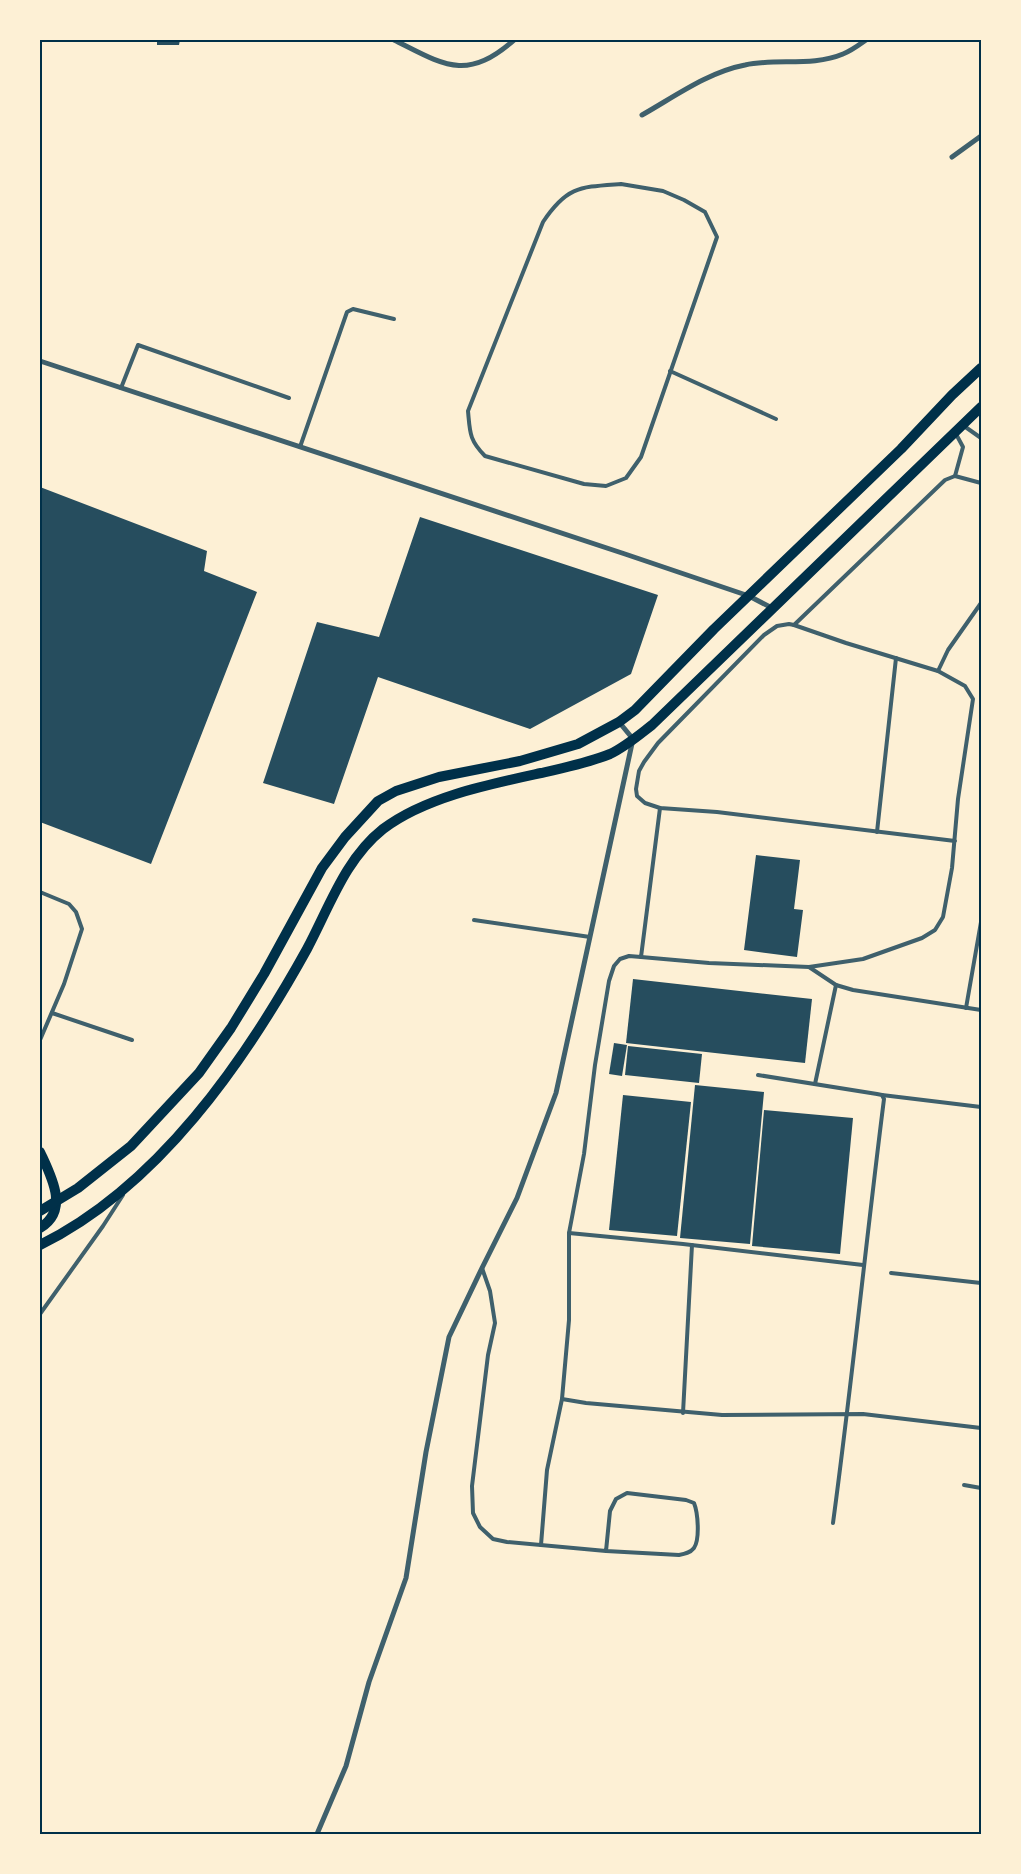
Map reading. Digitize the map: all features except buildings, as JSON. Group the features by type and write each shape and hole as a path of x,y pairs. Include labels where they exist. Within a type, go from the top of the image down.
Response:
{"main road":[{"path":"40,1211 78,1188 131,1146 200,1073 231,1028 264,974 322,868 345,837 378,801 396,791 439,777 520,762 578,744 619,722 635,710 714,629 981,368"},
{"path":"40,1245 66,1232 104,1206 153,1162 202,1109 253,1041 307,949 340,883 361,852 383,829 409,812 441,800 482,787 580,764 611,753 633,739 652,725 980,409"},
{"path":"40,1152 52,1179 57,1201 55,1214 48,1223 40,1228"}],"street":[{"path":"394,40 435,59 460,66 484,62 514,40"},
{"path":"642,115 704,80 729,69 762,62 824,60 844,54 866,40"},
{"path":"952,157 981,136"},
{"path":"40,361 432,489 749,596 772,608"},
{"path":"317,1834 346,1766 369,1682 406,1578 426,1452 449,1337 517,1198 556,1093 633,739 619,722"}],"lane":[{"path":"621,184 663,191 705,212 717,237 670,371 641,457 626,478 606,486 584,484 485,456 474,445 468,411 543,222 554,206 567,195 582,187 621,184"},
{"path":"300,446 347,312 353,309 394,319"},
{"path":"121,388 138,345 288,398"},
{"path":"670,371 776,419"},
{"path":"963,424 981,438"},
{"path":"954,432 963,447 955,476"},
{"path":"794,625 945,480 955,476 981,483"},
{"path":"938,671 948,650 981,603"},
{"path":"541,1545 547,1470 562,1399 569,1320 569,1233 584,1154 595,1065 609,981 614,966 620,959 629,956 709,963 810,968 863,958 922,938 935,930 943,917 952,868 955,841 958,799 973,699 965,686 938,671 794,625 777,626 764,635 658,744 644,762 637,780 637,796 645,803 660,808 717,812 955,841"},
{"path":"877,832 896,658"},
{"path":"641,957 660,808"},
{"path":"40,892 69,904 76,912 82,929 64,984 40,1040"},
{"path":"474,920 590,937"},
{"path":"966,1008 981,922"},
{"path":"975,957 981,957"},
{"path":"810,968 836,985 853,990 981,1010"},
{"path":"815,1084 836,985"},
{"path":"52,1013 132,1040"},
{"path":"758,1076 882,1096 981,1108"},
{"path":"833,1523 848,1413 863,1265 884,1100 882,1096"},
{"path":"40,1314 99,1231 130,1182"},
{"path":"569,1233 863,1265"},
{"path":"682,1413 692,1245"},
{"path":"482,1268 490,1291 495,1323 488,1354 472,1486 473,1513 480,1527 493,1539 606,1551 687,1554 694,1549 696,1543 698,1513 694,1504 686,1500 627,1493 616,1499 610,1511 606,1551"},
{"path":"891,1273 981,1283"},
{"path":"562,1399 682,1413 722,1415 848,1413 981,1428"},
{"path":"964,1485 981,1488"}]}
